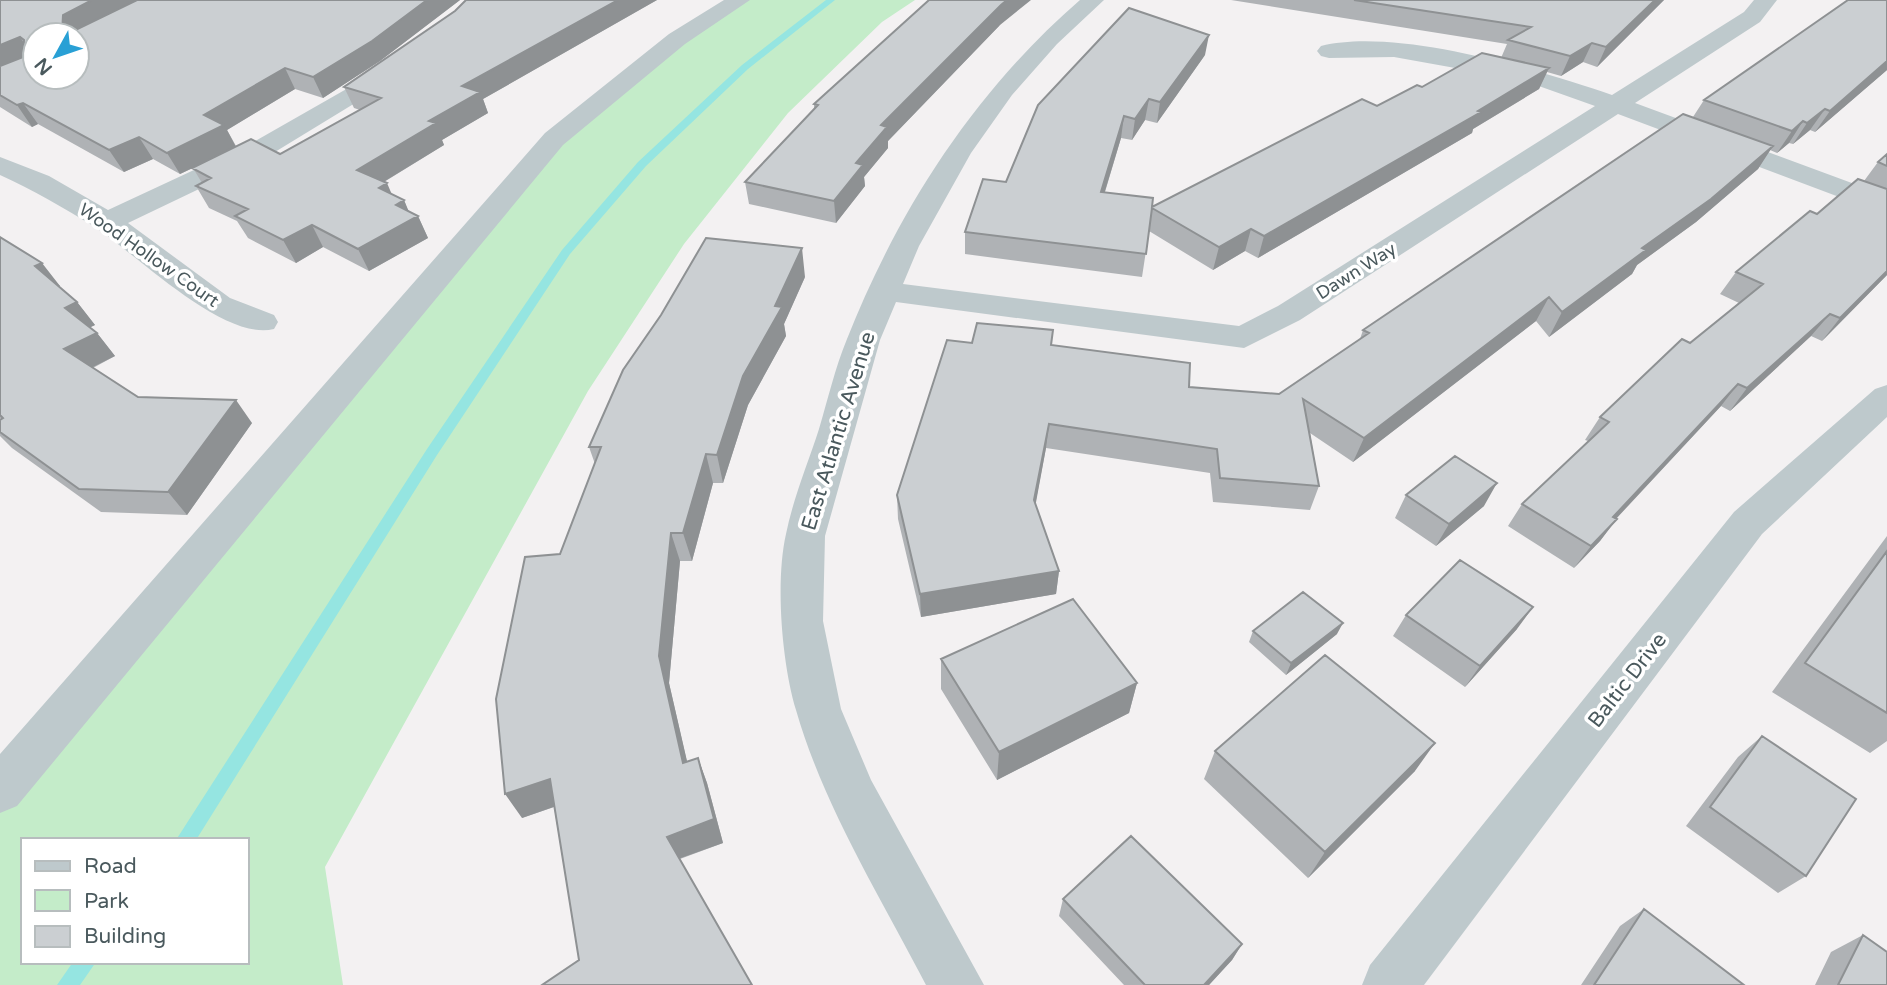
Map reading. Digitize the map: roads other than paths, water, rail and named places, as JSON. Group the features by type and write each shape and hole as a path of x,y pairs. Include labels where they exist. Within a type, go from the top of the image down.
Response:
{"street":[{"path":"0,790 554,139 677,39 739,0"},
{"name":"East Atlantic Avenue","path":"956,985 852,794 818,709 802,621 805,536 863,340 904,246 957,152 1003,90 1049,39 1093,0"},
{"name":"Dawn Way","path":"885,291 1244,337 1289,313 1618,105 1752,17 1766,0"},
{"path":"1329,51 1394,50 1527,74 1618,105 1887,206"},
{"path":"107,222 261,149 325,113 410,57"},
{"name":"Wood Hollow Court","path":"0,165 39,182 107,222 219,305 262,322"},
{"name":"Baltic Drive","path":"1390,985 1748,523 1887,397"}],"waterway":[{"path":"186,838 432,452 566,252 642,164 745,67 831,0"},
{"path":"67,985 84,964"}]}
